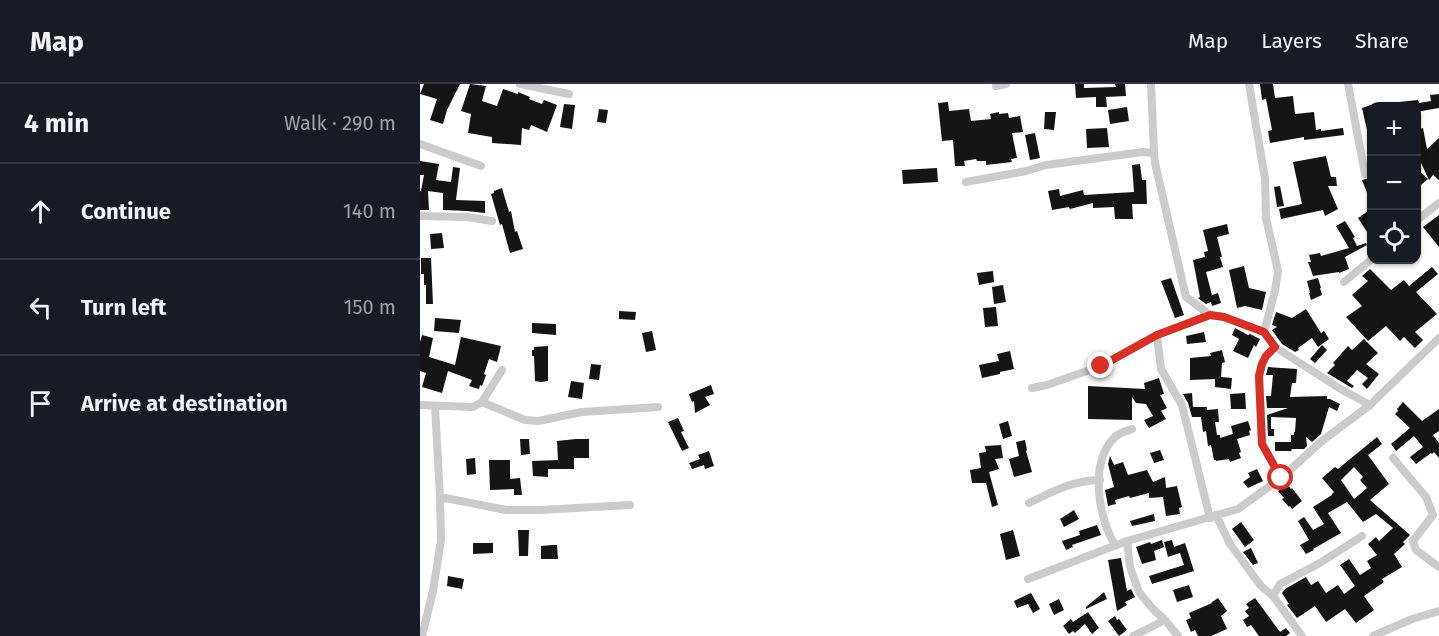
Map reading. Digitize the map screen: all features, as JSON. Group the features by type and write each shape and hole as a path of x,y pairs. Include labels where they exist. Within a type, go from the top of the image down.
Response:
{"street":[{"path":"520,84 569,94"},
{"path":"996,86 1006,84"},
{"path":"1151,84 1155,163 1186,297 1210,315 1224,317 1264,332 1275,347 1370,405"},
{"path":"1249,84 1265,179 1266,218 1278,271 1264,332"},
{"path":"1348,84 1365,174"},
{"path":"420,144 481,166"},
{"path":"966,182 1046,165 1143,152 1154,153"},
{"path":"1421,217 1439,203"},
{"path":"420,216 467,217 492,221"},
{"path":"1344,282 1367,262"},
{"path":"1032,388 1101,366 1157,335 1210,315"},
{"path":"1157,335 1161,369 1182,405 1213,517 1246,567 1261,586 1273,596 1302,636"},
{"path":"1028,579 1126,541 1238,509 1281,478 1322,441 1370,405 1439,338"},
{"path":"1275,347 1266,356 1259,376 1262,444 1281,478"},
{"path":"420,405 473,407 482,402 502,370"},
{"path":"482,402 525,420 538,421 582,412 658,407"},
{"path":"422,636 433,591 441,540 435,406"},
{"path":"1115,545 1102,515 1099,496 1100,464 1103,453 1116,435 1132,429"},
{"path":"1393,459 1426,496 1436,513 1413,541 1416,549 1439,567"},
{"path":"1029,502 1065,486 1100,480"},
{"path":"440,497 506,510 630,505"},
{"path":"1273,596 1280,584 1320,563 1362,536"},
{"path":"1126,541 1130,567 1139,592 1178,636"},
{"path":"1373,636 1412,619 1439,611"},
{"path":"1133,636 1165,620"}],"building":[{"path":"424,84 460,84 443,124 430,120 437,99 420,94"},
{"path":"470,84 486,86 482,101 497,106 503,89 518,94 518,92 542,104 544,100 557,105 547,132 531,125 529,130 522,128 521,145 492,143 492,137 468,133 471,114 461,111"},
{"path":"1075,84 1084,84 1084,88 1116,87 1115,84 1125,84 1126,96 1106,97 1107,107 1096,107 1096,97 1076,98"},
{"path":"1260,84 1273,84 1275,98 1293,96 1295,114 1314,112 1316,130 1343,128 1344,135 1304,140 1304,137 1270,143 1268,131 1272,130 1266,99 1262,100"},
{"path":"1439,94 1439,108 1421,111 1421,103 1431,101 1430,95"},
{"path":"948,102 949,111 969,109 971,121 991,119 990,114 999,112 999,114 1008,113 1009,118 1020,116 1023,132 1012,133 1017,158 1011,159 1012,162 986,165 986,161 976,159 964,161 965,166 955,166 953,140 942,141 938,103"},
{"path":"564,104 575,105 572,129 560,127"},
{"path":"1367,106 1367,130 1362,108"},
{"path":"1127,107 1129,121 1110,124 1108,110"},
{"path":"599,109 608,110 606,123 597,122"},
{"path":"1045,112 1056,112 1054,130 1044,129"},
{"path":"1107,128 1109,147 1087,148 1086,129"},
{"path":"1423,128 1427,149 1439,138 1439,180 1433,175 1429,180 1421,163 1421,129"},
{"path":"1035,133 1040,158 1030,160 1025,135"},
{"path":"1326,156 1331,177 1336,177 1337,186 1328,186 1338,209 1325,216 1323,210 1281,219 1279,209 1302,204 1293,162"},
{"path":"420,161 439,164 436,180 451,182 453,167 460,168 456,200 485,201 485,213 443,210 443,193 428,191 429,210 420,210 420,191 424,175 420,175"},
{"path":"1140,164 1142,180 1146,180 1147,204 1132,204 1133,219 1115,219 1114,207 1093,208 1093,203 1070,209 1069,207 1052,210 1048,191 1059,189 1060,196 1083,190 1084,195 1134,192 1132,165"},
{"path":"937,168 938,182 903,184 902,170"},
{"path":"1421,173 1428,179 1421,185"},
{"path":"1367,179 1367,193 1362,180"},
{"path":"1280,186 1284,206 1277,207 1274,187"},
{"path":"502,188 509,212 511,211 515,232 517,231 523,249 510,253 491,194"},
{"path":"1367,212 1367,232 1358,218"},
{"path":"1439,215 1439,247 1423,227"},
{"path":"1345,221 1355,237 1353,238 1357,246 1366,243 1367,245 1345,257 1349,269 1339,273 1313,276 1308,262 1311,262 1309,255 1320,253 1321,256 1349,248 1336,226"},
{"path":"1227,224 1229,234 1217,237 1223,267 1206,272 1212,295 1218,293 1221,303 1212,306 1211,302 1206,304 1198,298 1200,297 1193,260 1205,257 1204,252 1208,251 1203,230"},
{"path":"442,233 444,248 431,249 430,234"},
{"path":"421,258 431,258 433,304 426,304 426,285 424,285 424,274 421,274"},
{"path":"1244,266 1249,288 1266,292 1262,310 1245,306 1237,308 1229,270"},
{"path":"1432,267 1438,274 1416,292 1437,314 1415,332 1423,340 1415,348 1404,337 1400,341 1386,326 1368,341 1346,317 1362,306 1352,295 1368,281 1362,276 1370,269 1391,290 1404,280 1409,286"},
{"path":"993,271 994,282 979,285 977,273"},
{"path":"1171,278 1184,315 1175,318 1161,281"},
{"path":"1318,278 1322,295 1311,300 1307,281"},
{"path":"1003,285 1006,302 994,304 992,287"},
{"path":"996,307 998,326 985,327 983,308"},
{"path":"1306,309 1321,333 1324,331 1329,339 1318,347 1312,338 1295,352 1282,344 1272,330 1277,327 1272,325 1276,312 1292,318"},
{"path":"619,311 636,312 635,320 619,319"},
{"path":"435,318 461,320 459,333 434,331"},
{"path":"532,323 556,324 556,335 532,333"},
{"path":"1235,328 1260,339 1256,347 1254,345 1248,358 1233,351 1239,339 1232,335"},
{"path":"652,331 656,350 646,352 642,333"},
{"path":"1204,332 1206,342 1187,344 1186,336"},
{"path":"422,335 433,338 429,357 455,365 461,337 501,346 497,362 489,359 484,374 486,375 479,389 469,386 472,380 448,371 442,393 422,387 426,373 420,371"},
{"path":"1364,339 1378,353 1366,364 1379,374 1367,389 1362,384 1368,378 1357,370 1347,381 1354,386 1352,388 1327,373 1348,346 1352,350"},
{"path":"1322,345 1327,350 1315,363 1310,359"},
{"path":"548,346 548,381 535,381 532,350 534,347"},
{"path":"1222,350 1225,362 1222,363 1221,377 1232,378 1231,389 1215,387 1215,379 1190,380 1190,358 1211,356 1210,353"},
{"path":"1010,351 1014,369 982,378 979,365 999,361 997,354"},
{"path":"591,364 601,365 599,380 589,379"},
{"path":"1268,367 1297,369 1296,383 1292,383 1290,397 1327,396 1327,399 1340,404 1337,411 1329,407 1321,434 1312,442 1306,437 1307,446 1304,449 1275,451 1275,442 1291,442 1291,435 1295,432 1296,418 1271,417 1271,429 1274,429 1274,436 1268,436 1267,415 1288,408 1267,408 1266,396 1271,396 1273,375 1266,375"},
{"path":"1159,378 1164,394 1160,395 1167,408 1161,411 1166,419 1149,428 1144,420 1153,416 1146,404 1136,403 1132,397 1132,420 1088,419 1088,386 1145,389 1144,383"},
{"path":"571,381 584,383 582,399 568,397"},
{"path":"711,385 714,394 705,397 710,405 695,413 694,401 692,402 689,394"},
{"path":"1192,393 1193,407 1207,407 1207,410 1218,409 1219,422 1215,422 1217,435 1220,435 1220,438 1233,434 1231,426 1248,421 1250,435 1237,439 1241,458 1230,462 1229,459 1214,460 1211,445 1208,446 1206,431 1203,432 1201,417 1192,417 1183,394"},
{"path":"1245,393 1246,409 1231,409 1230,394"},
{"path":"1403,402 1422,421 1439,409 1439,431 1433,435 1439,443 1439,458 1434,452 1416,464 1410,457 1423,447 1414,436 1396,451 1391,444 1410,428 1395,414"},
{"path":"678,418 684,431 681,432 689,448 682,451 668,422"},
{"path":"1008,421 1012,436 1003,439 999,424"},
{"path":"1377,437 1382,444 1368,455 1389,484 1370,500 1410,535 1403,542 1405,544 1394,554 1402,567 1382,579 1384,582 1364,596 1374,610 1356,623 1345,609 1326,622 1315,606 1297,618 1287,605 1289,604 1282,593 1306,577 1311,585 1318,581 1326,593 1338,585 1344,594 1355,586 1340,565 1349,559 1360,575 1371,568 1367,561 1377,555 1368,544 1376,537 1379,541 1393,528 1376,514 1363,522 1347,502 1328,513 1341,533 1306,554 1300,545 1309,540 1298,521 1304,517 1313,530 1324,524 1313,507 1334,492 1322,478 1335,467 1338,469","holes":["1354,467 1363,477 1360,480 1367,488 1354,499 1341,480"]},
{"path":"520,439 529,439 530,454 521,455"},
{"path":"589,439 589,458 574,458 574,469 548,469 548,477 533,476 532,461 558,460 557,441"},
{"path":"1025,440 1032,472 1014,477 1009,459 1019,456 1016,442"},
{"path":"1001,445 1003,458 995,459 999,469 989,472 998,505 992,507 986,483 972,483 970,470 981,468 979,453 986,452 985,446"},
{"path":"1160,450 1164,460 1154,463 1150,453"},
{"path":"709,451 714,466 705,469 704,465 692,469 689,463 700,459 698,455"},
{"path":"1110,456 1114,465 1123,462 1128,475 1147,470 1153,482 1165,477 1166,488 1177,486 1182,507 1179,508 1180,514 1166,516 1163,497 1149,498 1149,493 1115,500 1116,504 1108,506 1105,490 1114,487 1108,464"},
{"path":"475,458 476,474 467,475 466,459"},
{"path":"489,460 510,460 510,479 520,478 522,495 514,495 514,489 490,490"},
{"path":"1257,469 1263,481 1248,488 1243,482 1250,477 1248,473"},
{"path":"1287,484 1302,501 1292,509 1278,491"},
{"path":"1074,510 1079,519 1064,527 1060,519"},
{"path":"1154,514 1155,521 1132,526 1130,521"},
{"path":"1241,522 1254,540 1245,547 1232,529"},
{"path":"1097,525 1101,535 1072,545 1073,547 1066,550 1062,541 1080,535 1079,531"},
{"path":"518,530 529,530 528,556 519,556"},
{"path":"1013,530 1020,556 1006,560 1000,534"},
{"path":"1162,540 1164,547 1154,551 1156,560 1142,564 1136,547"},
{"path":"1172,540 1174,547 1185,543 1194,571 1152,584 1149,576 1184,565 1180,553 1168,557 1164,542"},
{"path":"473,543 493,543 493,553 473,554"},
{"path":"557,545 558,559 541,559 541,546"},
{"path":"1251,548 1258,563 1253,565 1243,552"},
{"path":"1121,558 1127,591 1131,589 1135,597 1125,602 1127,605 1117,611 1108,560"},
{"path":"448,576 464,579 462,589 447,586"},
{"path":"1189,585 1193,597 1177,602 1173,590"},
{"path":"1104,592 1107,599 1086,609 1086,607"},
{"path":"1031,593 1040,609 1033,613 1028,604 1017,608 1014,601"},
{"path":"1218,598 1227,611 1221,616 1227,629 1211,636 1198,636 1195,630 1191,632 1186,620 1191,618 1189,613"},
{"path":"1255,598 1280,632 1286,628 1290,633 1286,636 1259,636 1251,625 1247,627 1243,620 1249,616 1245,611 1249,608 1246,604"},
{"path":"1059,599 1064,610 1054,615 1049,604"},
{"path":"1088,612 1099,628 1092,634 1085,624 1075,633 1073,631 1069,634 1063,626 1071,619 1073,622"},
{"path":"1115,616 1127,630 1119,636 1108,621"}],"route":[{"path":"1101,366 1157,335 1210,315 1224,317 1264,332 1275,347 1266,356 1259,376 1262,444 1281,478"}]}
